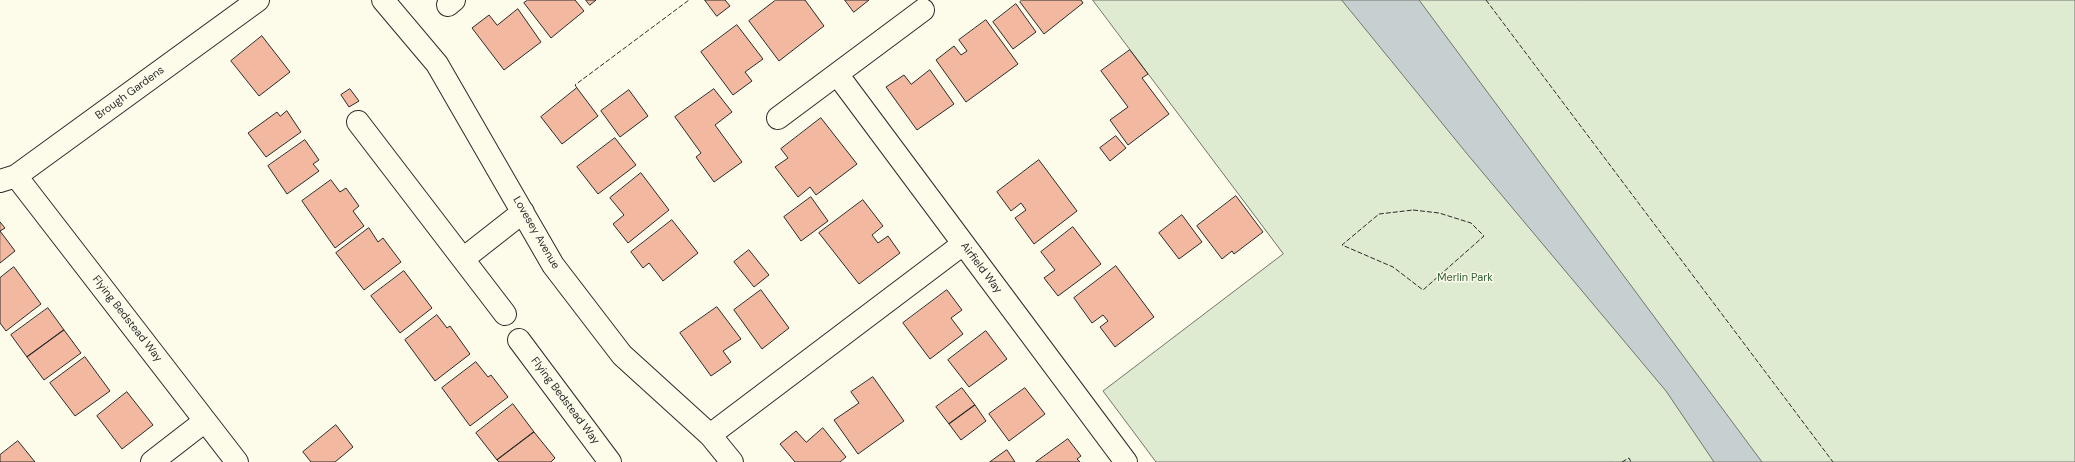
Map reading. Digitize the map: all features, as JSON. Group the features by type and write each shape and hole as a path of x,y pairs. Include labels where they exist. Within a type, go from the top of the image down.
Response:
{"street":[{"name":"Brough Gardens","path":"8,178 258,0"},
{"name":"Lovesey Avenue","path":"383,0 437,64 553,265 622,355 710,435 732,462"},
{"path":"778,118 923,10"},
{"name":"Airfield Way","path":"837,74 1126,462"},
{"path":"358,122 506,314"},
{"name":"Flying Bedstead Way","path":"8,178 237,462"},
{"path":"463,258 523,212"},
{"path":"710,435 963,244"},
{"name":"Flying Bedstead Way","path":"519,340 610,462"},
{"path":"152,462 205,421"}],"green space":[{"name":"Merlin Park","path":"1093,0 2075,0 2075,462 1156,462 1103,391 1283,254"}],"shaded area":[{"path":"1342,0 1419,0 1762,462 1714,462 1666,391 1468,155"}],"building":[{"path":"528,0 575,0 584,11 551,38 524,3"},
{"path":"586,0 596,0 590,5"},
{"path":"705,0 725,0 730,6 717,16"},
{"path":"776,0 805,0 824,26 779,61 749,21"},
{"path":"845,0 869,0 854,12"},
{"path":"1022,0 1081,0 1083,3 1044,34 1020,2"},
{"path":"1016,4 1036,32 1013,49 993,22"},
{"path":"518,9 541,42 504,70 472,28 489,15 497,25"},
{"path":"986,20 1018,64 966,102 936,60 954,46 961,55 967,51 959,40"},
{"path":"737,25 763,59 745,72 752,81 733,95 701,52"},
{"path":"262,36 290,72 259,96 231,61"},
{"path":"1130,50 1148,74 1142,78 1169,114 1128,145 1110,120 1128,107 1101,71"},
{"path":"930,70 954,104 917,130 886,87 904,75 911,84"},
{"path":"577,88 598,116 562,144 541,117"},
{"path":"350,89 359,101 349,107 341,95"},
{"path":"714,89 732,112 715,125 742,162 714,182 696,157 701,153 675,117"},
{"path":"629,90 648,116 620,137 601,111"},
{"path":"287,111 301,132 266,157 248,133 277,112 280,116"},
{"path":"821,118 857,164 816,195 810,187 798,197 775,167 788,158 781,149"},
{"path":"1116,136 1126,148 1110,161 1100,148"},
{"path":"615,138 636,165 598,194 577,167"},
{"path":"305,140 319,160 313,164 319,171 287,194 268,166"},
{"path":"1039,160 1077,211 1034,244 1015,218 1026,210 1021,203 1011,211 997,192"},
{"path":"641,173 669,210 628,243 613,224 624,215 610,198"},
{"path":"331,180 340,192 346,188 359,206 353,211 364,226 335,248 302,201"},
{"path":"1236,196 1263,232 1234,254 1232,251 1222,259 1197,226"},
{"path":"811,197 828,221 801,241 784,217"},
{"path":"863,200 883,226 872,235 878,243 888,236 900,253 859,284 819,233"},
{"path":"1182,215 1202,242 1179,259 1159,233"},
{"path":"672,220 698,253 663,281 649,263 643,268 631,252"},
{"path":"0,222 5,228 0,231"},
{"path":"1073,227 1101,264 1058,296 1044,278 1055,270 1041,252"},
{"path":"369,228 378,242 383,238 401,262 364,290 336,253"},
{"path":"0,231 15,251 0,263"},
{"path":"749,250 769,275 754,287 734,262"},
{"path":"1116,266 1154,317 1115,347 1100,327 1108,321 1103,315 1092,323 1074,298"},
{"path":"14,267 41,304 6,331 0,323 0,278"},
{"path":"404,271 432,308 400,333 371,296"},
{"path":"761,290 789,328 762,349 734,310"},
{"path":"947,290 962,310 951,318 963,334 930,359 903,323"},
{"path":"717,307 741,339 723,351 731,362 711,376 680,333"},
{"path":"48,308 64,330 27,357 11,335"},
{"path":"437,315 447,328 450,326 470,354 435,381 405,340"},
{"path":"64,330 81,353 44,380 27,357"},
{"path":"986,331 1007,359 969,387 948,360"},
{"path":"85,357 110,391 75,416 50,383"},
{"path":"476,362 488,377 491,375 508,397 470,426 442,388"},
{"path":"873,377 904,421 858,454 834,420 859,403 851,392"},
{"path":"962,388 975,405 949,424 936,407"},
{"path":"1025,388 1045,414 1009,441 989,414"},
{"path":"127,392 153,425 122,449 97,416"},
{"path":"513,404 534,432 497,460 476,433"},
{"path":"975,405 986,421 961,440 949,424"},
{"path":"336,425 353,447 335,462 311,462 303,452"},
{"path":"823,428 846,457 840,462 795,462 780,444 796,431 806,442"},
{"path":"534,432 555,458 551,462 499,462 497,460"},
{"path":"1068,439 1081,456 1077,459 1080,462 1036,462"},
{"path":"18,441 35,462 0,462 0,455"},
{"path":"1007,450 1015,462 990,462"}],"fence":[{"path":"577,88 575,85 689,0"},
{"path":"1486,0 1833,462"},
{"path":"1413,210 1439,213 1471,223 1484,236 1423,290 1393,267 1342,245 1379,214 1413,210"},
{"path":"1622,462 1629,458 1631,462"}]}
